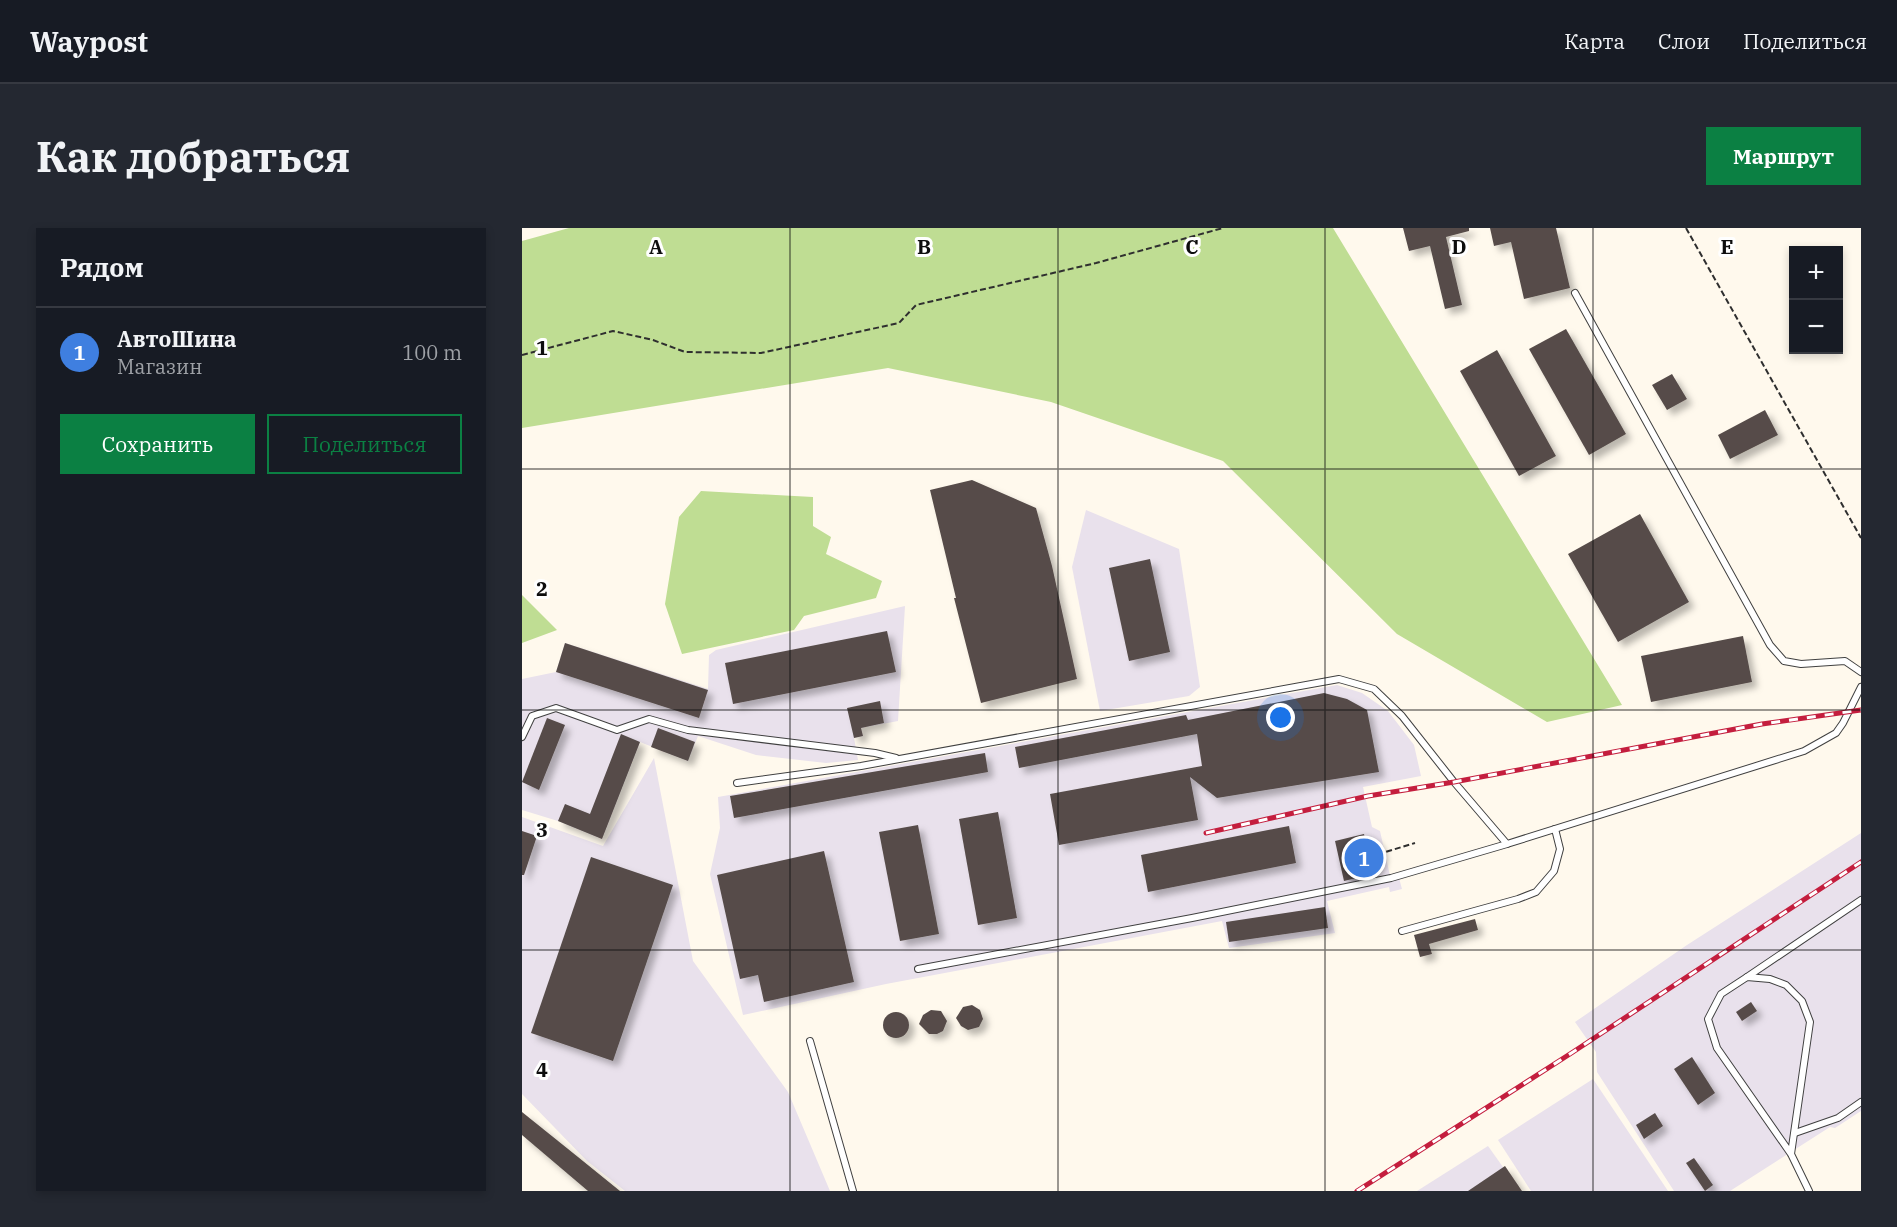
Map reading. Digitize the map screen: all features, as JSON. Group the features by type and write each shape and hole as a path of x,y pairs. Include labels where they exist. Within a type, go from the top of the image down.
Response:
{"lane":[{"path":"1575,293 1770,645 1784,661 1801,664 1845,661 1861,672"},
{"path":"737,783 900,759 1339,678 1374,689 1402,716 1507,844"},
{"path":"918,969 1391,878 1507,844 1804,751 1836,733 1861,687"},
{"path":"522,737 532,716 556,708 617,730 649,719 688,730 875,753 900,759"},
{"path":"1402,931 1536,892 1549,878 1558,859 1560,849 1555,829"},
{"path":"1809,1191 1791,1154 1717,1048 1708,1019 1721,994 1861,900"},
{"path":"1747,977 1770,979 1786,985 1802,1000 1810,1022 1791,1154"},
{"path":"810,1041 854,1191"},
{"path":"1795,1133 1838,1118 1861,1102"}],"path":[{"path":"522,354 613,331 653,340 685,352 761,353 899,323 916,305 1096,262 1223,228"},
{"path":"1686,228 1861,538"},
{"path":"1369,857 1415,843"}],"shaded area":[{"path":"1086,510 1179,549 1200,687 1189,696 1100,711 1072,567"},
{"path":"905,606 898,721 861,728 863,736 854,738 858,760 826,763 756,755 698,736 688,761 640,742 602,839 558,821 522,810 522,679 556,672 565,643 708,689 709,655 716,650"},
{"path":"1337,685 1362,693 1388,711 1414,745 1421,776 1363,787 1372,827 1380,831 1391,880 1399,878 1402,889 1390,892 1389,887 1327,901 1335,933 1229,948 1222,921 886,984 743,1015 710,874 720,828 718,797"},
{"path":"654,758 693,961 788,1092 830,1191 625,1191 587,1161 522,1094 522,817 603,846"},
{"path":"1861,833 1861,1111 1835,1128 1830,1127 1730,1191 1674,1191 1597,1072 1596,1052 1575,1022 1687,945"},
{"path":"1593,1079 1668,1191 1531,1191 1498,1140"},
{"path":"1488,1146 1520,1191 1417,1191"}],"green space":[{"path":"569,228 1333,228 1622,705 1547,722 1397,634 1223,461 1051,402 888,368 522,428 522,241"},
{"path":"701,491 813,497 813,526 831,537 826,554 882,581 876,598 804,616 794,630 682,654 665,604 679,517"},
{"path":"522,595 557,630 522,643"}],"building":[{"path":"1403,228 1469,228 1469,231 1446,237 1462,305 1445,309 1430,246 1409,251"},
{"path":"1490,228 1556,228 1570,288 1524,299 1511,242 1494,246"},
{"path":"1566,329 1626,434 1589,455 1529,349"},
{"path":"1497,350 1556,456 1519,476 1460,371"},
{"path":"1672,374 1687,399 1667,410 1652,385"},
{"path":"1765,410 1778,435 1730,459 1718,435"},
{"path":"972,480 1036,508 1052,566 1077,679 981,703 954,598 956,598 930,490"},
{"path":"1640,514 1689,602 1618,642 1568,554"},
{"path":"1150,559 1170,652 1129,661 1109,568"},
{"path":"887,631 896,672 733,704 725,663"},
{"path":"1743,636 1752,682 1651,702 1641,656"},
{"path":"565,643 708,690 699,718 556,672"},
{"path":"1324,693 1347,699 1367,710 1379,772 1217,798 1190,777 1198,820 1059,845 1050,794 1202,766 1197,734 1019,768 1015,747 1186,715 1188,720"},
{"path":"880,701 884,723 861,728 863,736 854,738 847,708"},
{"path":"547,718 565,725 539,790 522,782"},
{"path":"658,728 695,742 688,761 651,747"},
{"path":"621,734 640,742 602,839 558,821 565,804 590,814"},
{"path":"985,753 988,772 734,818 730,796"},
{"path":"998,812 1017,918 978,925 959,819"},
{"path":"918,825 939,934 900,941 879,832"},
{"path":"1289,826 1296,863 1148,892 1141,855"},
{"path":"522,831 537,836 524,875 522,875"},
{"path":"1364,834 1373,874 1344,881 1335,841"},
{"path":"824,851 854,982 764,1002 758,975 740,979 717,875"},
{"path":"591,857 673,885 613,1061 531,1033"},
{"path":"1325,907 1328,928 1229,942 1226,922"},
{"path":"1475,919 1478,930 1429,944 1432,954 1420,957 1414,935"},
{"path":"1751,1002 1757,1011 1742,1021 1736,1012"},
{"path":"972,1005 980,1010 983,1019 979,1027 968,1030 961,1026 956,1018 963,1007"},
{"path":"931,1010 941,1011 947,1021 943,1031 937,1034 929,1034 919,1024 923,1015"},
{"path":"896,1012 905,1016 909,1025 905,1034 896,1038 887,1034 883,1025 887,1016"},
{"path":"1692,1057 1715,1093 1698,1105 1674,1069"},
{"path":"522,1112 620,1191 588,1191 522,1135"},
{"path":"1655,1113 1663,1126 1644,1139 1636,1125"},
{"path":"1694,1158 1713,1185 1705,1191 1686,1163"},
{"path":"1505,1166 1522,1191 1468,1191"}],"railway":[{"path":"1206,833 1368,796 1762,724 1861,710"},
{"path":"1357,1191 1861,862"}],"place":[{"name":"АвтоШина","path":"1364,858"}]}
